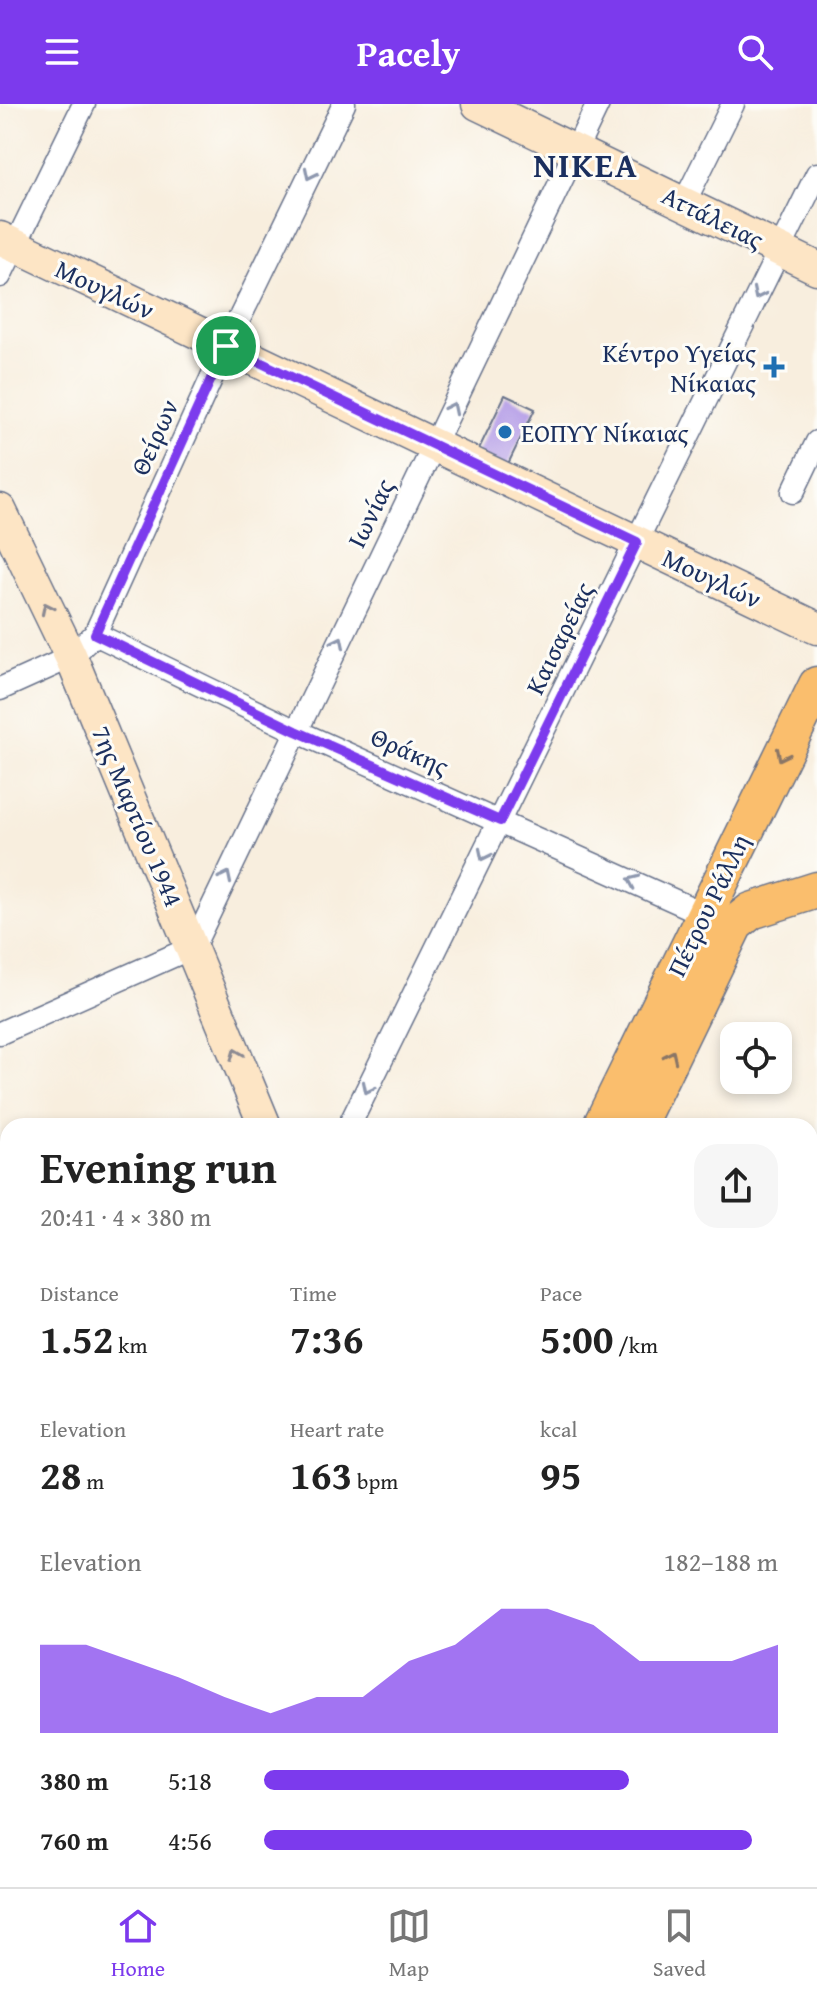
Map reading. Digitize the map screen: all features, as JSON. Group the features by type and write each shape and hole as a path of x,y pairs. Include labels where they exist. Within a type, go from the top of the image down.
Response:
{"main road":[{"name":"Πέτρου Ράλλη","path":"605,1118 817,685"},
{"name":"Πέτρου Ράλλη","path":"641,1118 730,931 751,911 817,890"}],"street":[{"path":"0,276 7,242 84,104"},
{"name":"Θείρων","path":"0,689 71,657 95,634 226,346 344,104"},
{"name":"Αττάλειας","path":"478,104 817,268"},
{"name":"Ιωνίας","path":"193,947 598,104"},
{"path":"684,203 733,104"},
{"name":"Καισαρείας","path":"353,1118 817,174"},
{"name":"Μουγλών","path":"7,242 817,628"},
{"path":"793,492 817,442"},
{"name":"7ης Μαρτίου 1944","path":"0,510 71,657 262,1118"},
{"name":"Θράκης","path":"95,634 296,731 704,914"},
{"path":"0,1033 193,947"}],"building":[{"name":"ΕΟΠΥΥ Νίκαιας","path":"505,395 535,409 506,468 476,455"}],"place":[{"name":"Κέντρο Υγείας Νίκαιας","path":"774,367"},
{"name":"ΕΟΠΥΥ Νίκαιας","path":"505,432"}],"district":[{"name":"NIKEA","path":"586,164"}],"route":[{"path":"226,346 637,542 500,821 296,731 95,634 226,346"}]}
